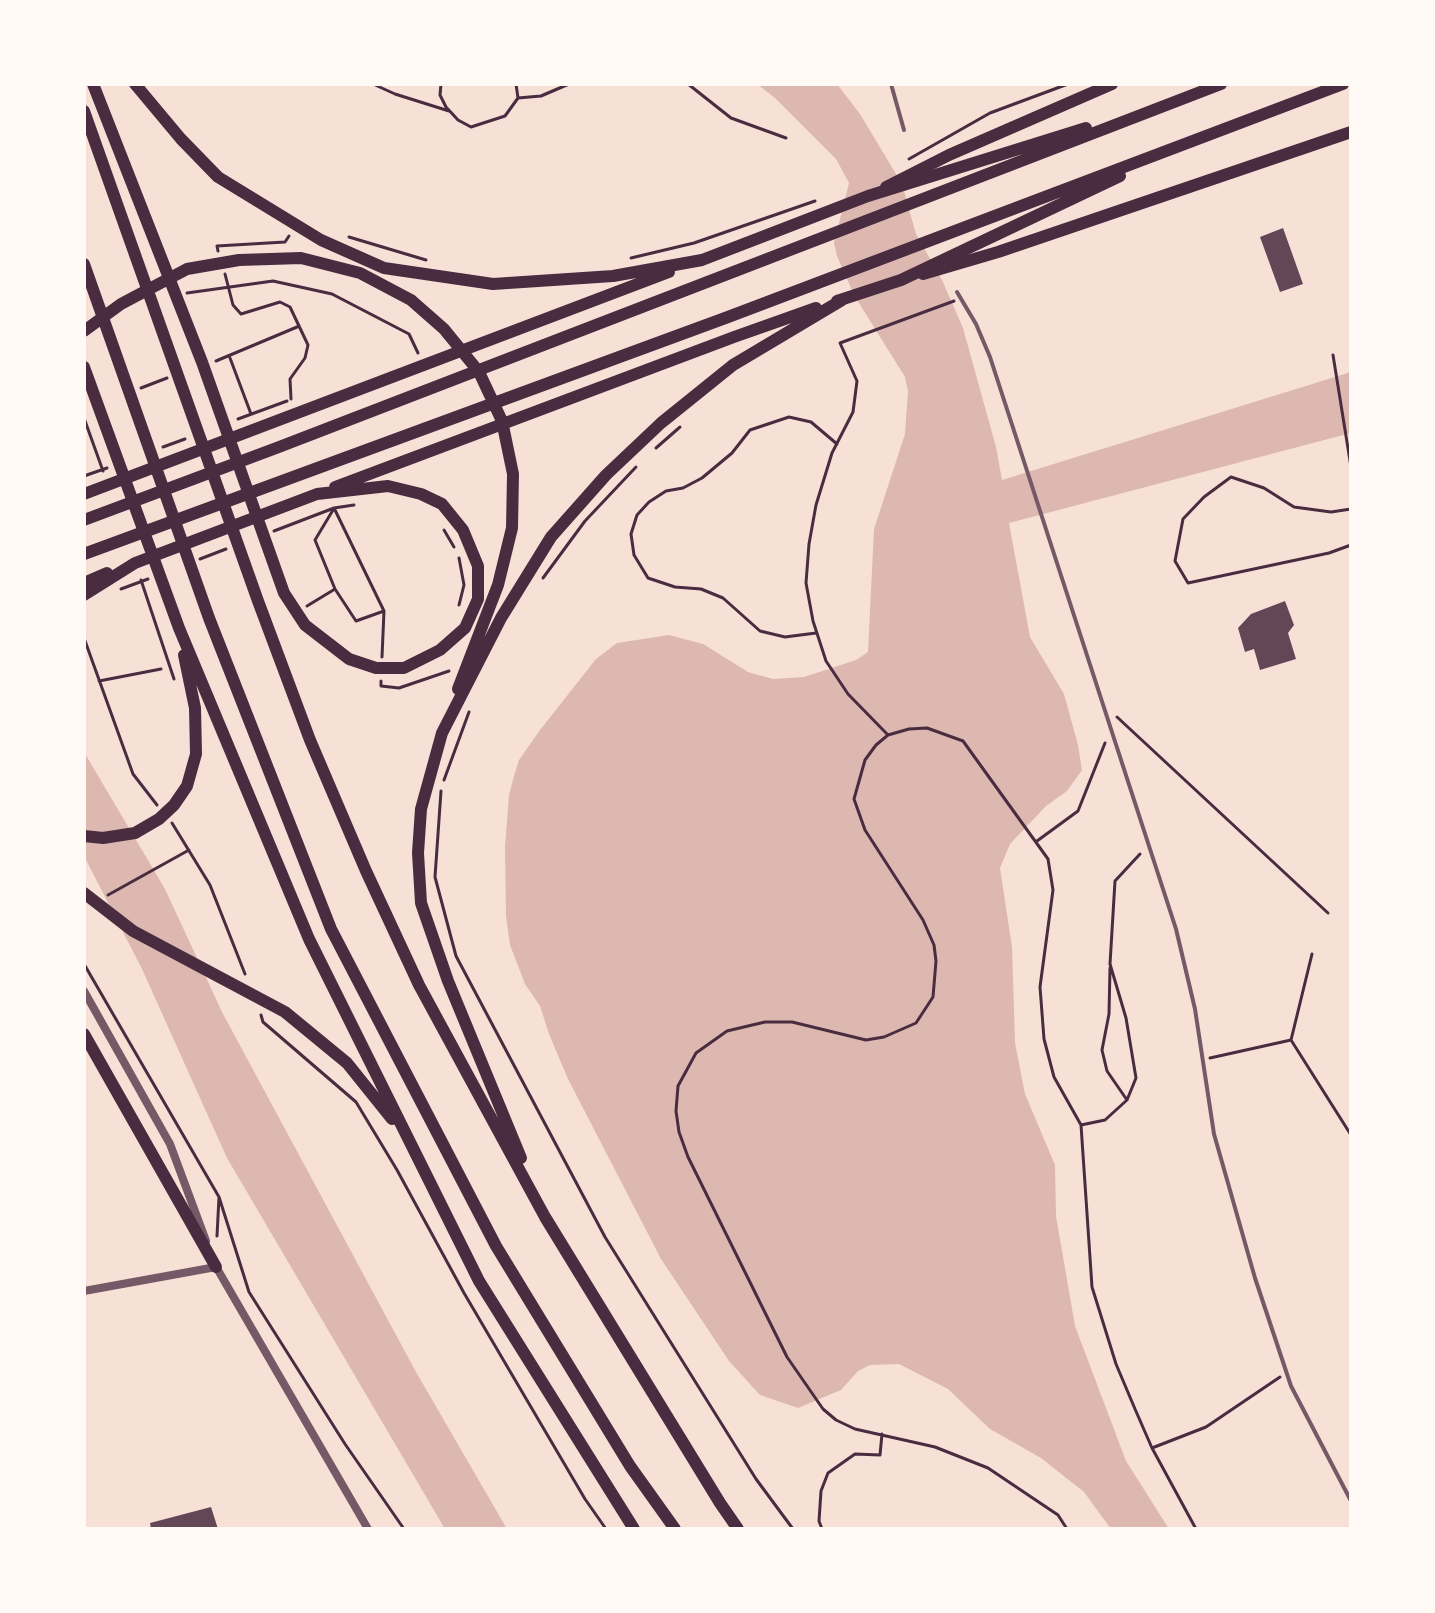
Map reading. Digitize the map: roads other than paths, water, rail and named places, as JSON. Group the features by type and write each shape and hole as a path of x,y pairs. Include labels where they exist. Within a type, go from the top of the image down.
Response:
{"main road":[{"path":"93,84 202,362 284,593 305,625 349,659 376,668 404,668 440,650 465,628 478,599 478,566 463,530 442,504 421,494 388,486 317,494"},
{"path":"135,84 218,177 321,240 384,268 493,284 613,276 702,260"},
{"path":"868,196 949,155 1112,84"},
{"path":"84,520 1221,84"},
{"path":"84,554 728,317 1343,84"},
{"path":"84,494 868,196 1189,96"},
{"path":"84,111 310,740 419,985 545,1217 738,1529"},
{"path":"84,583 734,337 901,280 998,252 1351,132"},
{"path":"901,280 1204,137"},
{"path":"84,331 121,304 187,269 239,260 301,258 360,273 411,300 444,329 479,372 502,421 508,447 513,474 512,528 498,585 442,733 421,809 418,853 421,903 448,981 545,1217"},
{"path":"84,264 209,618 331,929 496,1246 630,1466 675,1529"},
{"path":"442,733 501,618 551,537 606,475 661,423 733,365 842,300"},
{"path":"84,367 179,628 309,939 479,1281"},
{"path":"84,377 95,398"},
{"path":"84,487 147,471"},
{"path":"84,595 135,563"},
{"path":"84,836 103,838 135,833 159,819 187,786 196,754 195,708 179,628"},
{"path":"84,893 133,931 285,1012 347,1063 389,1114 479,1281 634,1529"},
{"path":"84,1034 216,1267"}],"street":[{"path":"84,991 170,1144 216,1267 368,1529"},
{"path":"84,1291 216,1267"}],"lane":[{"path":"891,84 904,130"},
{"path":"957,292 976,324 990,357 1176,929 1195,1009 1214,1134 1255,1278 1286,1373 1351,1501"}]}
